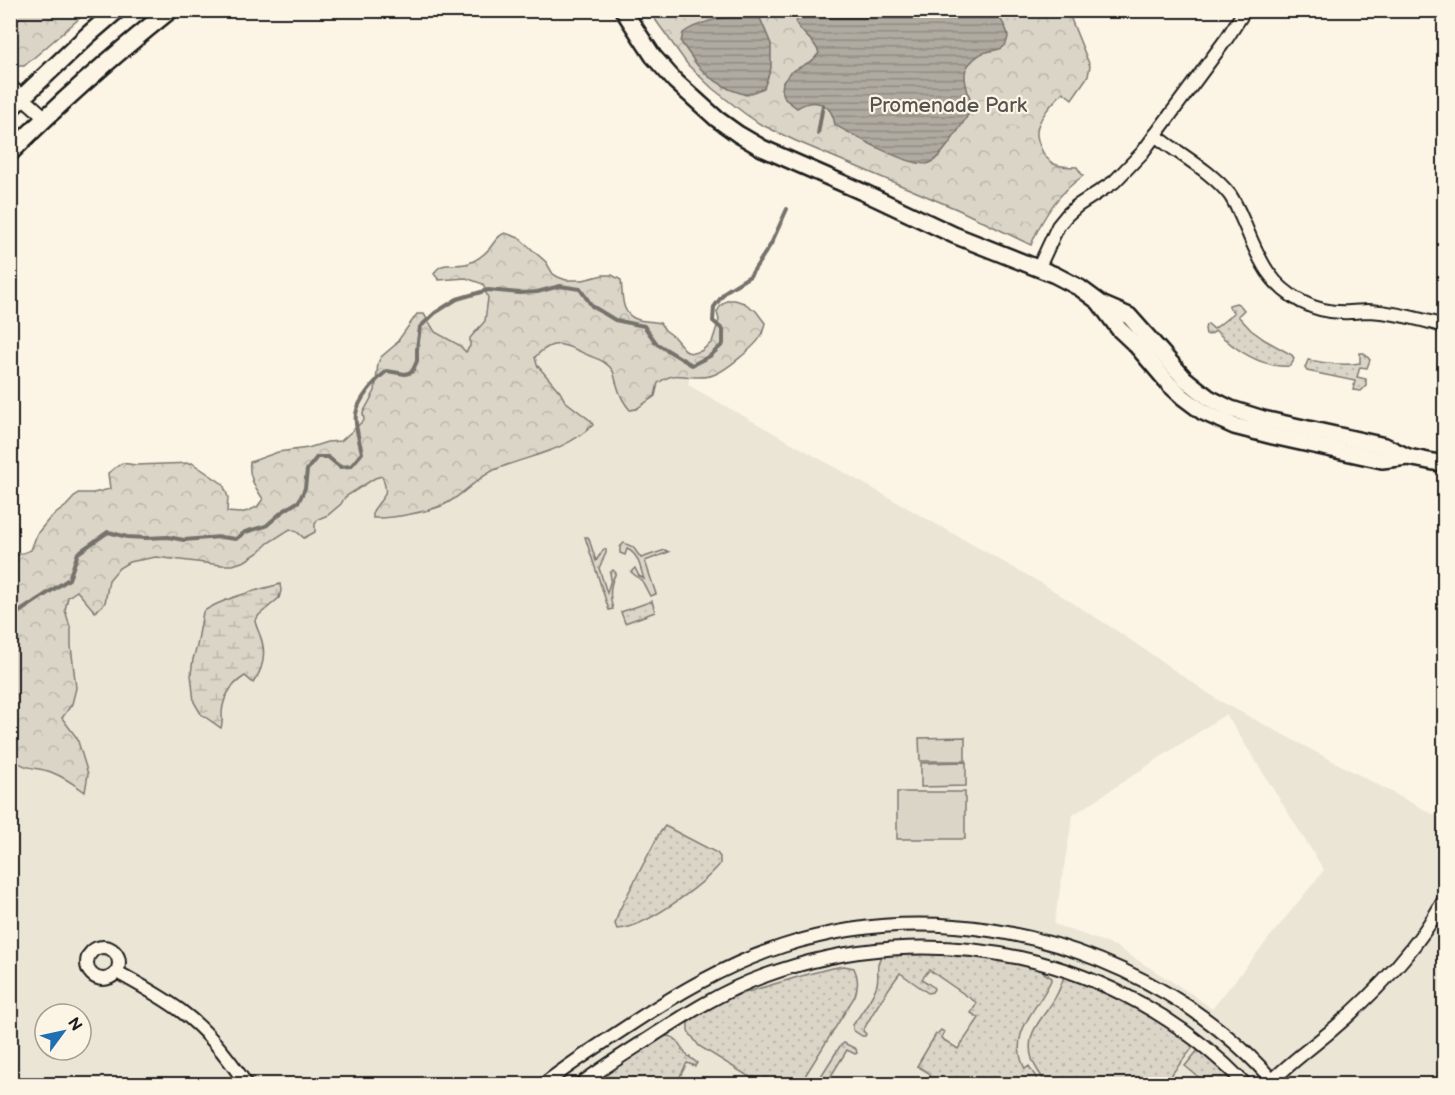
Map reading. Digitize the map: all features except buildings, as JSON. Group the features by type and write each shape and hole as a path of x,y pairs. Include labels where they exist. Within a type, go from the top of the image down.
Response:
{"main road":[{"path":"10,109 17,91 117,10"},
{"path":"10,153 141,33 170,10"}],"street":[{"path":"622,10 652,56 675,81 717,119 749,141 954,235 1055,275 1080,288 1099,302 1129,316 1184,378 1200,392 1220,404 1263,419 1385,446 1408,457 1444,464"},
{"path":"1038,269 1058,226 1066,215 1114,182 1142,153 1245,10"},
{"path":"17,91 46,118"},
{"path":"1155,135 1205,171 1230,196 1238,208 1267,272 1276,285 1288,294 1303,303 1326,311 1368,311 1392,314 1444,326"},
{"path":"544,1084 662,1004 710,975 749,958 785,945 835,933 886,926 937,925 963,926 1010,933 1045,941 1112,964 1155,986 1195,1012 1232,1041 1272,1083 1377,987 1419,937 1444,900"},
{"path":"581,1084 685,1015 740,986 782,969 827,957 907,947 961,948 1008,955 1061,969 1101,984 1177,1026 1218,1058 1245,1084"},
{"path":"117,972 165,1000 195,1022 222,1050 246,1084"}],"shaded area":[{"path":"802,11 996,11 1008,36 1003,47 980,55 967,67 965,82 973,107 941,153 930,163 922,164 882,150 835,125 830,112 822,104 810,103 797,108 785,99 782,90 783,82 791,72 813,60 819,53 796,23"},
{"path":"745,14 760,18 771,44 771,68 764,88 746,95 729,89 709,77 697,65 681,42 683,33 689,29 722,18"},
{"path":"488,290 692,365 688,385 1043,584 1218,700 1444,820 1444,1084 11,1084 11,618 78,553 220,537 358,436 355,415 361,399 420,327 435,313 457,299","holes":["1226,714 1324,870 1212,1009 1115,946 1054,924 1073,815"]}],"green space":[{"path":"10,11 88,11 24,66 11,66"},
{"name":"Promenade Park","path":"649,11 1077,11 1071,19 1090,66 1088,76 1072,99 1063,92 1049,107 1038,126 1037,136 1043,153 1050,161 1059,166 1077,167 1083,176 1066,190 1052,207 1031,245 959,210 760,124 713,89 688,65"},
{"path":"505,233 519,238 546,262 553,274 558,277 566,280 583,280 612,275 621,280 623,302 627,312 639,320 660,323 687,352 701,351 712,342 719,320 717,312 728,300 744,303 756,311 765,323 762,334 747,352 718,373 706,377 669,377 658,383 655,396 636,409 630,410 620,395 613,371 606,363 562,345 549,346 535,357 537,365 565,401 593,425 570,442 494,470 449,502 412,514 373,518 373,511 385,492 382,476 375,478 345,497 341,504 328,515 318,519 315,532 304,538 290,529 245,561 233,565 156,557 129,562 119,568 109,580 105,603 95,612 77,591 68,597 65,610 71,630 76,688 72,704 62,718 77,738 88,774 85,792 56,774 26,766 11,757 11,556 31,550 37,534 49,519 78,493 93,493 110,489 108,473 122,463 136,465 192,463 223,484 228,497 227,512 240,513 257,507 263,499 251,477 250,462 278,452 341,441 364,420 363,413 375,391 378,363 381,357 395,345 417,314 424,314 435,332 459,345 466,352 470,346 470,338 485,321 488,298 483,284 466,278 439,280 434,274 437,269 445,265 464,264 477,259 499,236"},
{"path":"1236,303 1244,310 1238,316 1251,330 1292,355 1294,358 1290,366 1259,361 1240,351 1216,331 1209,335 1206,334 1206,325 1214,329 1234,313 1229,305"},
{"path":"1360,353 1364,353 1370,360 1367,368 1360,367 1357,377 1366,379 1366,386 1361,391 1353,390 1355,381 1307,371 1305,368 1308,360 1341,364 1360,363"},
{"path":"585,537 589,539 596,561 603,550 606,550 599,568 607,593 611,579 610,573 613,570 616,573 610,591 613,609 609,610"},
{"path":"624,543 633,547 641,558 665,550 669,552 645,561 656,594 650,596 642,581 631,572 635,568 639,576 644,579 634,554 627,549 625,555 620,553 620,547"},
{"path":"280,584 279,598 255,621 263,648 260,672 253,683 245,676 229,692 224,702 221,728 201,714 194,702 191,674 203,612 229,599"},
{"path":"652,601 655,612 625,623 621,612"},
{"path":"965,737 965,761 920,761 919,738"},
{"path":"966,762 966,786 921,787 921,763"},
{"path":"897,792 965,792 965,839 897,839"},
{"path":"665,826 717,853 720,857 720,864 701,883 657,914 642,922 617,929 615,924 619,911"},
{"path":"933,952 998,959 1045,970 1044,973 1052,978 1026,1021 1019,1043 1025,1069 1029,1066 1040,1084 934,1084 929,1073 917,1066 936,1034 941,1030 944,1032 941,1038 958,1049 979,1018 971,1013 977,1003 929,970 922,979 933,987 932,992 928,993 900,973 867,1023 863,1031 865,1036 853,1030 853,1025 875,989 881,957 885,954"},
{"path":"844,966 854,968 856,972 858,982 855,996 800,1084 761,1084 699,1046 688,1031 688,1023 720,1002 805,975"},
{"path":"1064,976 1130,1004 1194,1046 1164,1084 1046,1084 1032,1059 1031,1041 1036,1026 1050,1006"},
{"path":"667,1036 676,1040 686,1054 697,1063 695,1066 687,1063 676,1084 591,1084 659,1038"},
{"path":"844,1043 856,1049 857,1053 847,1050 826,1084 816,1084 840,1046"},
{"path":"1198,1050 1237,1084 1207,1084 1185,1066"}],"waterway":[{"path":"818,134 823,105"},
{"path":"10,618 69,579 78,553 108,532 127,537 168,537 184,540 220,537 236,539 245,532 266,526 299,501 305,488 307,470 317,457 328,457 340,467 351,466 362,453 356,418 357,409 364,397 372,385 387,371 405,374 412,372 417,361 420,327 435,313 457,299 488,290 520,293 537,292 560,286 580,289 592,306 615,320 644,326 657,344 692,365 710,356 723,344 723,330 713,321 714,307 726,291 750,276 771,244 787,209"}]}
